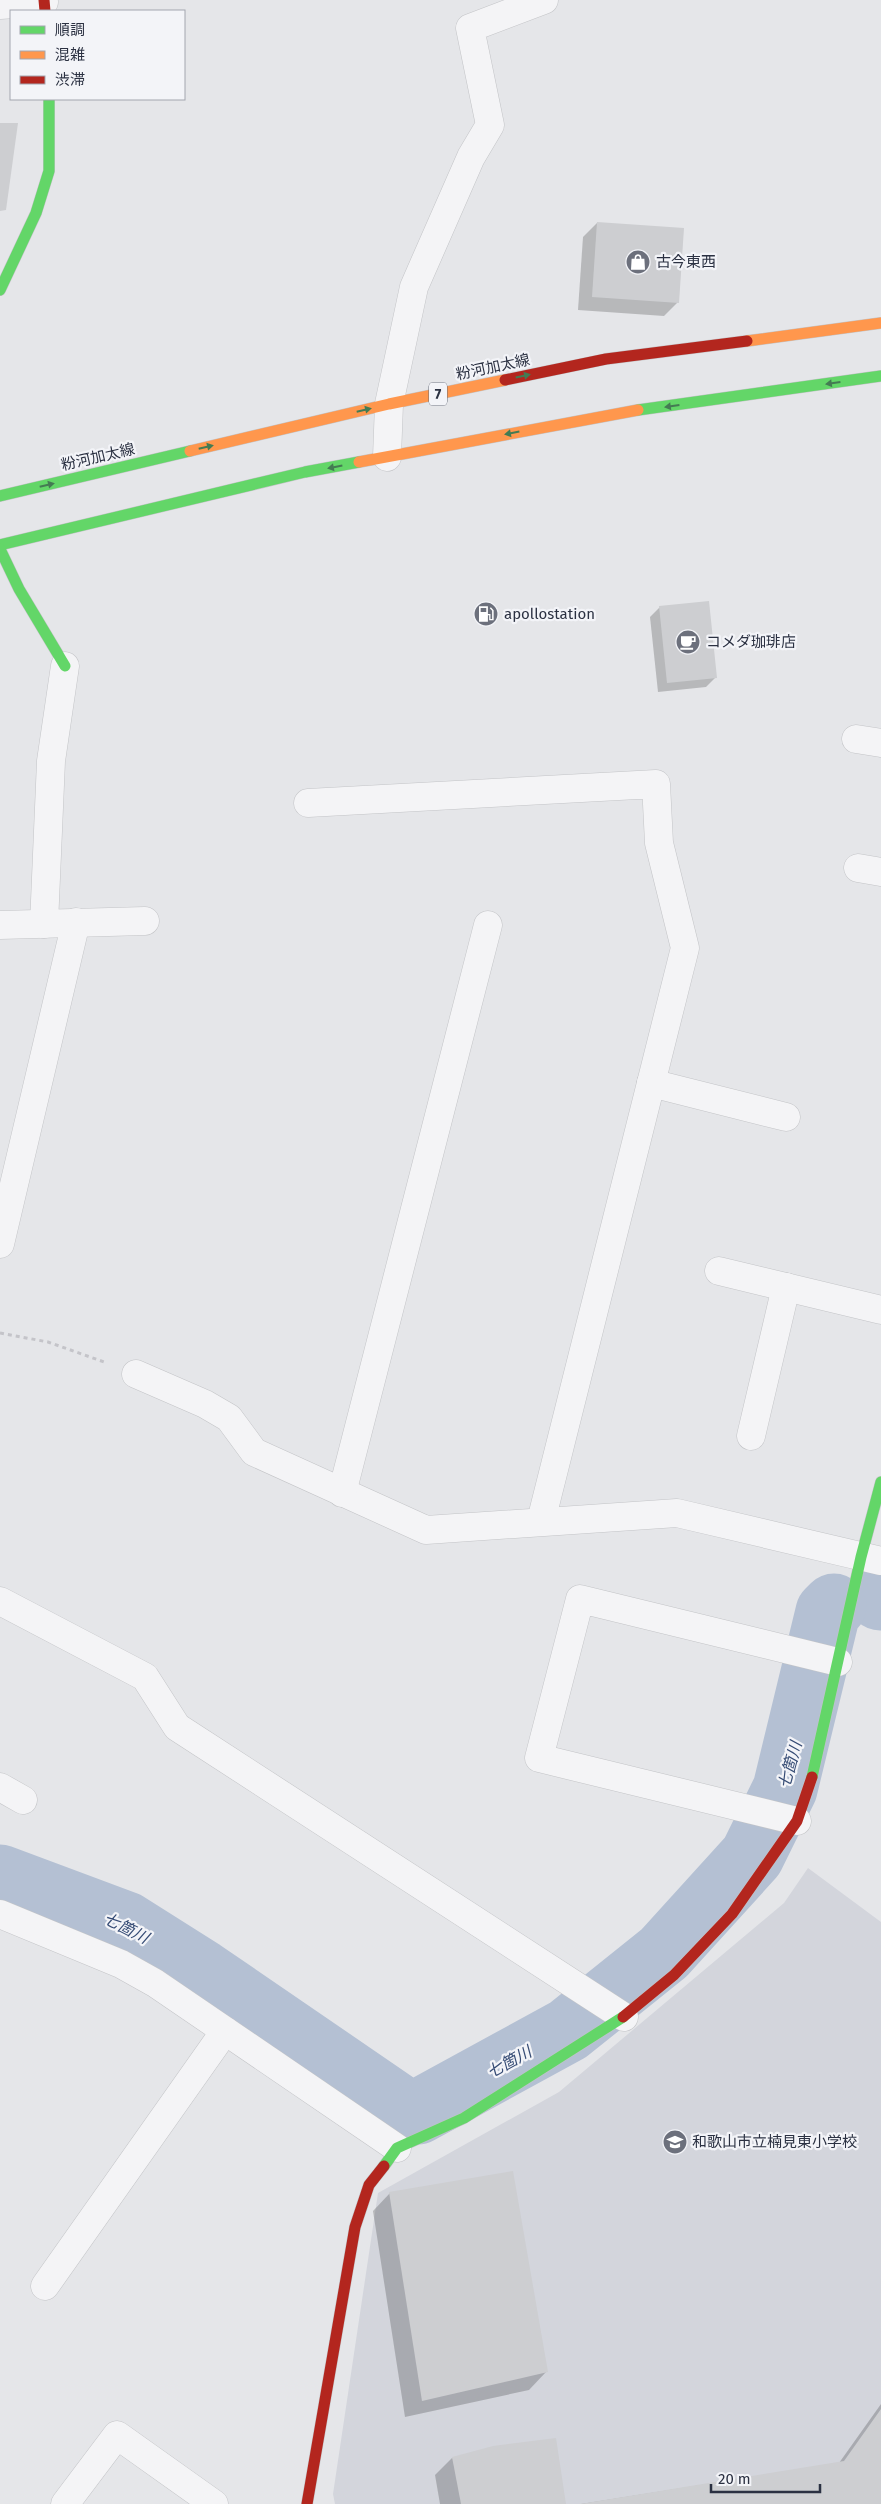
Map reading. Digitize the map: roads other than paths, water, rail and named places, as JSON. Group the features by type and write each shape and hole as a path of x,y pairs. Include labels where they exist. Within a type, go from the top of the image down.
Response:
{"main road":[{"path":"0,290 36,213 49,171 50,100"},
{"name":"粉河加太線","path":"0,496 390,404 606,359 881,323"},
{"path":"0,545 305,472 618,413 881,376"},
{"path":"0,549 19,589 65,666"},
{"path":"308,2504 308,2490 355,2227 369,2185 398,2148 464,2118 609,2007 674,1975 732,1914 791,1820 812,1776 833,1661 871,1559 881,1482"}],"street":[{"path":"387,457 390,404 414,287 471,157 490,125 470,28 544,0"},
{"path":"0,5 44,4"},
{"path":"44,924 51,761 65,666"},
{"path":"308,803 656,784 659,843 685,948 541,1521"},
{"path":"0,925 144,920"},
{"path":"0,1244 76,922"},
{"path":"342,1493 488,925"},
{"path":"651,1083 786,1117"},
{"path":"719,1272 881,1310"},
{"path":"751,1436 786,1287"},
{"path":"136,1374 213,1408 229,1418 254,1452 426,1530 677,1513 871,1559"},
{"path":"791,1820 539,1758 580,1599 833,1661"},
{"path":"0,1601 145,1676 177,1727 609,2007"},
{"path":"0,1914 121,1964 155,1983 398,2148"},
{"path":"45,2286 225,2031"},
{"path":"65,2504 117,2435 214,2504"}],"waterway":[{"name":"七箇川","path":"0,1877 126,1924 202,1972 402,2109 418,2112 568,2030 664,1953 752,1856 785,1789 828,1612 834,1606"}],"place":[{"name":"古今東西","path":"638,262"},
{"name":"apollostation","path":"486,614"},
{"name":"コメダ珈琲店","path":"688,642"},
{"name":"和歌山市立楠見東小学校","path":"675,2142"}]}
